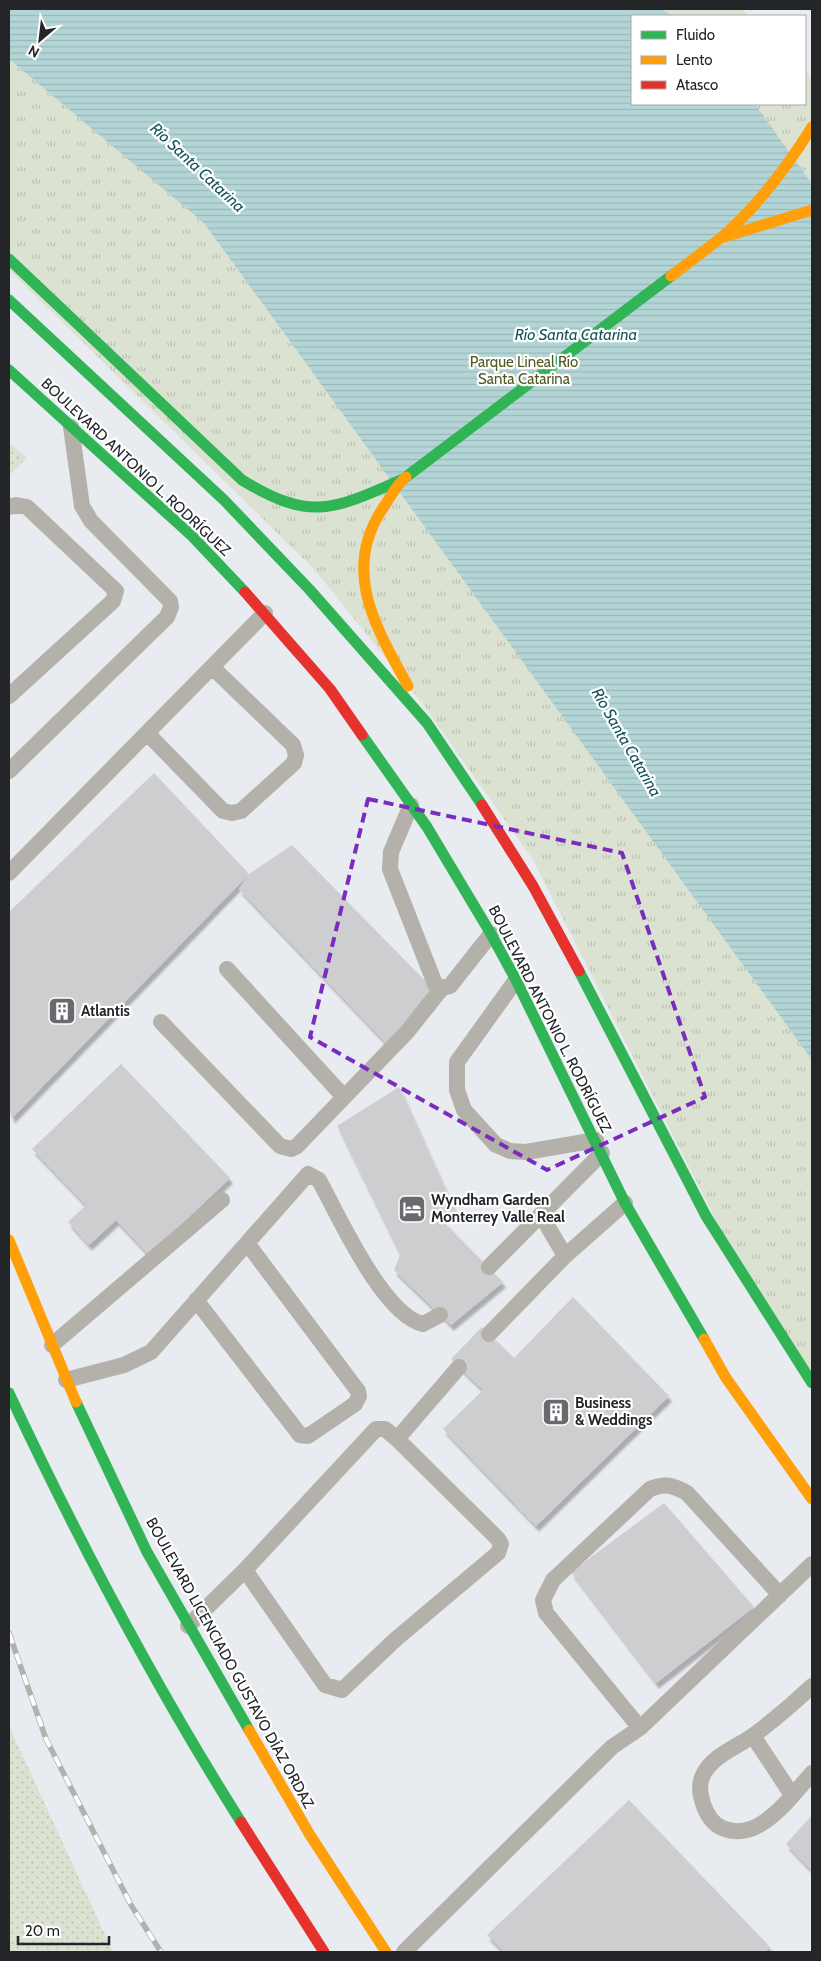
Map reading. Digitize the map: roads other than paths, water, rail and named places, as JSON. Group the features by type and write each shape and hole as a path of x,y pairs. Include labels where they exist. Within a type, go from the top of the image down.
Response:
{"main road":[{"path":"9,259 242,480 267,496 292,505 314,509 345,505 404,478 722,237 737,224 776,179 812,127"},
{"path":"722,237 750,232 773,222 812,210"},
{"path":"9,300 224,500 309,589 427,723"},
{"name":"BOULEVARD ANTONIO L. RODRÍGUEZ","path":"9,370 192,536 265,613 330,689 426,826 491,934 516,980 625,1203 726,1378 812,1499"},
{"path":"404,478 374,522 363,553 362,580 370,612 427,723 476,795 533,886 603,1016 706,1216 812,1383"},
{"name":"BOULEVARD LICENCIADO GUSTAVO DÍAZ ORDAZ","path":"9,1240 66,1380 146,1552 310,1835 386,1952"},
{"path":"9,1393 42,1467 132,1639 264,1862 324,1952"}],"lane":[{"path":"9,771 167,617 171,607 170,601 91,520 82,506 70,424"},
{"path":"9,507 16,505 27,507 116,591 114,601 9,696"},
{"path":"9,873 265,613"},
{"path":"147,733 223,811 232,813 241,811 294,763 296,755 293,744 212,667"},
{"path":"411,805 391,852 390,869 435,984 442,988"},
{"path":"161,1022 280,1146 291,1149 297,1146 407,1032 442,988 450,986 491,934"},
{"path":"226,969 344,1097"},
{"path":"516,980 457,1062 457,1090 464,1110 496,1145 510,1151 526,1152 599,1147"},
{"path":"489,1267 541,1215 599,1147"},
{"path":"66,1380 124,1365 151,1352 304,1176 311,1174 319,1180 370,1276 405,1315 414,1322 423,1324 430,1322 440,1315"},
{"path":"52,1346 222,1200"},
{"path":"489,1334 565,1256 625,1203"},
{"path":"541,1215 565,1256"},
{"path":"196,1300 300,1436 308,1436 355,1404 358,1392 247,1243"},
{"path":"397,1439 459,1367"},
{"path":"188,1626 245,1570 376,1429 385,1429 397,1439 498,1538 501,1544 498,1553 396,1639 342,1690 325,1685 245,1570"},
{"path":"640,1728 546,1613 543,1600 553,1580 650,1490 660,1485 670,1484 687,1493 780,1595"},
{"path":"404,1952 612,1747 640,1728 812,1564"},
{"path":"812,1686 753,1736 723,1753 703,1775 699,1797 708,1816 720,1829 734,1831 751,1829 765,1822 812,1773"},
{"path":"753,1736 792,1795"}],"water":[{"name":"Río Santa Catarina","path":"9,9 662,9 671,15 631,15 631,105 756,105 812,184 812,1060 204,223 9,59"}],"railway":[{"path":"9,1633 46,1739 131,1905 161,1952"}],"place":[{"name":"Atlantis","path":"62,1011"},
{"name":"Wyndham Garden Monterrey Valle Real","path":"412,1209"},
{"name":"Business & Weddings","path":"556,1412"}],"park label":[{"name":"Parque Lineal Río Santa Catarina","path":"524,370"}]}
